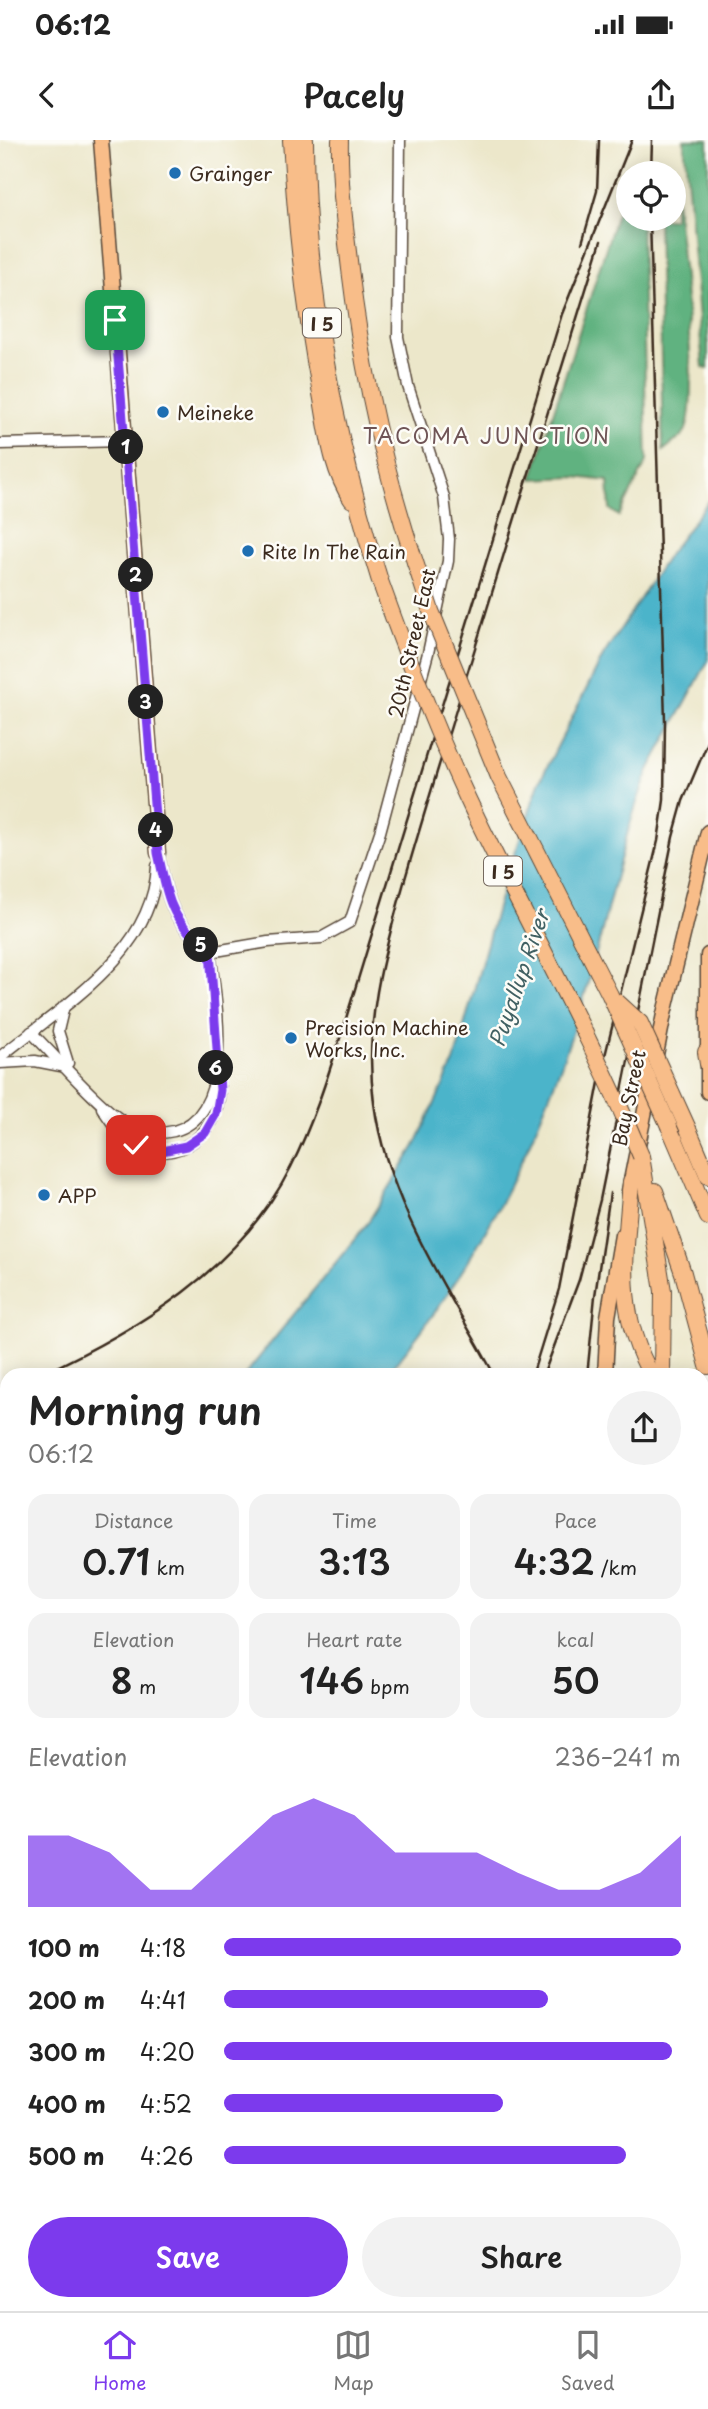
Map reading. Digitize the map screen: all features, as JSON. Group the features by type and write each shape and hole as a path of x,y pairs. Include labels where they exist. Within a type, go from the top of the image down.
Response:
{"highway":[{"path":"291,140 300,273 316,370 340,482 356,504"},
{"name":"I 5","path":"305,140 310,221 324,342 356,504 380,580 438,732 472,810 597,1054 641,1156 660,1206 707,1359"},
{"name":"I 5","path":"340,140 345,231 365,371 394,498 415,562 440,634 499,777 610,995 708,1217"},
{"path":"610,995 640,1023 708,1176"},
{"path":"641,1156 663,1291 663,1368"},
{"path":"631,1181 625,1273 627,1314 634,1339 648,1368"}],"main road":[{"path":"100,140 158,853"},
{"name":"Bay Street","path":"606,1368 610,1297 631,1181 664,1014 708,832"},
{"path":"708,955 708,1092"}],"street":[{"name":"20th Street East","path":"210,952 268,942 321,938 350,922 380,832 438,612 448,561 448,521 436,469 408,386 398,337 400,140"},
{"path":"0,444 125,441"},
{"path":"31,1032 90,1091 128,1140 153,1151 171,1150 200,1138 213,1121 219,1098 210,952 189,935 176,919 158,853"},
{"path":"0,1057 111,963 135,936 150,906 156,886 158,853"},
{"path":"66,1002 59,1018 58,1031 59,1043 70,1069"},
{"path":"0,1063 35,1061 70,1069"},
{"path":"90,1091 132,1126 163,1133 179,1129 200,1116 212,1094 216,1073"}],"green space":[{"path":"684,140 708,140 708,369 703,367"},
{"path":"616,216 616,231 641,231 647,461 619,516 610,509 608,481 575,477 532,479"},
{"path":"658,231 679,231 690,352 689,416 684,433 663,451"}],"water":[{"name":"Puyallup River","path":"708,502 708,661 649,770 629,827 581,1007 546,1105 502,1201 449,1291 392,1368 250,1368 367,1224 415,1146 454,1062 498,904 539,783 603,656 669,554"}],"railway":[{"path":"582,243 597,191 599,140"},
{"path":"55,1368 149,1316 215,1266 244,1237 269,1204 299,1151 340,1038 562,314 632,140"},
{"path":"651,161 652,140"},
{"path":"534,1368 559,1289 601,1072 658,841 664,800 665,721 650,231"},
{"path":"490,1368 439,1278 392,1175 381,1140 374,1103 371,1074 373,1017 383,962 411,860 601,241"},
{"path":"546,1368 579,1280 600,1200 673,837 683,801 708,742"},
{"path":"588,1368 610,1193"}],"place":[{"name":"Grainger","path":"175,173"},
{"name":"Meineke","path":"163,412"},
{"name":"Rite In The Rain","path":"248,551"},
{"name":"Precision Machine Works, Inc.","path":"291,1038"},
{"name":"APP","path":"44,1195"}],"district":[{"name":"TACOMA JUNCTION","path":"487,435"}],"route":[{"path":"115,320 158,853 167,895 176,919 189,935 210,952 216,1073 220,1090 213,1121 205,1133 193,1143 179,1149 162,1151 136,1145"}]}
